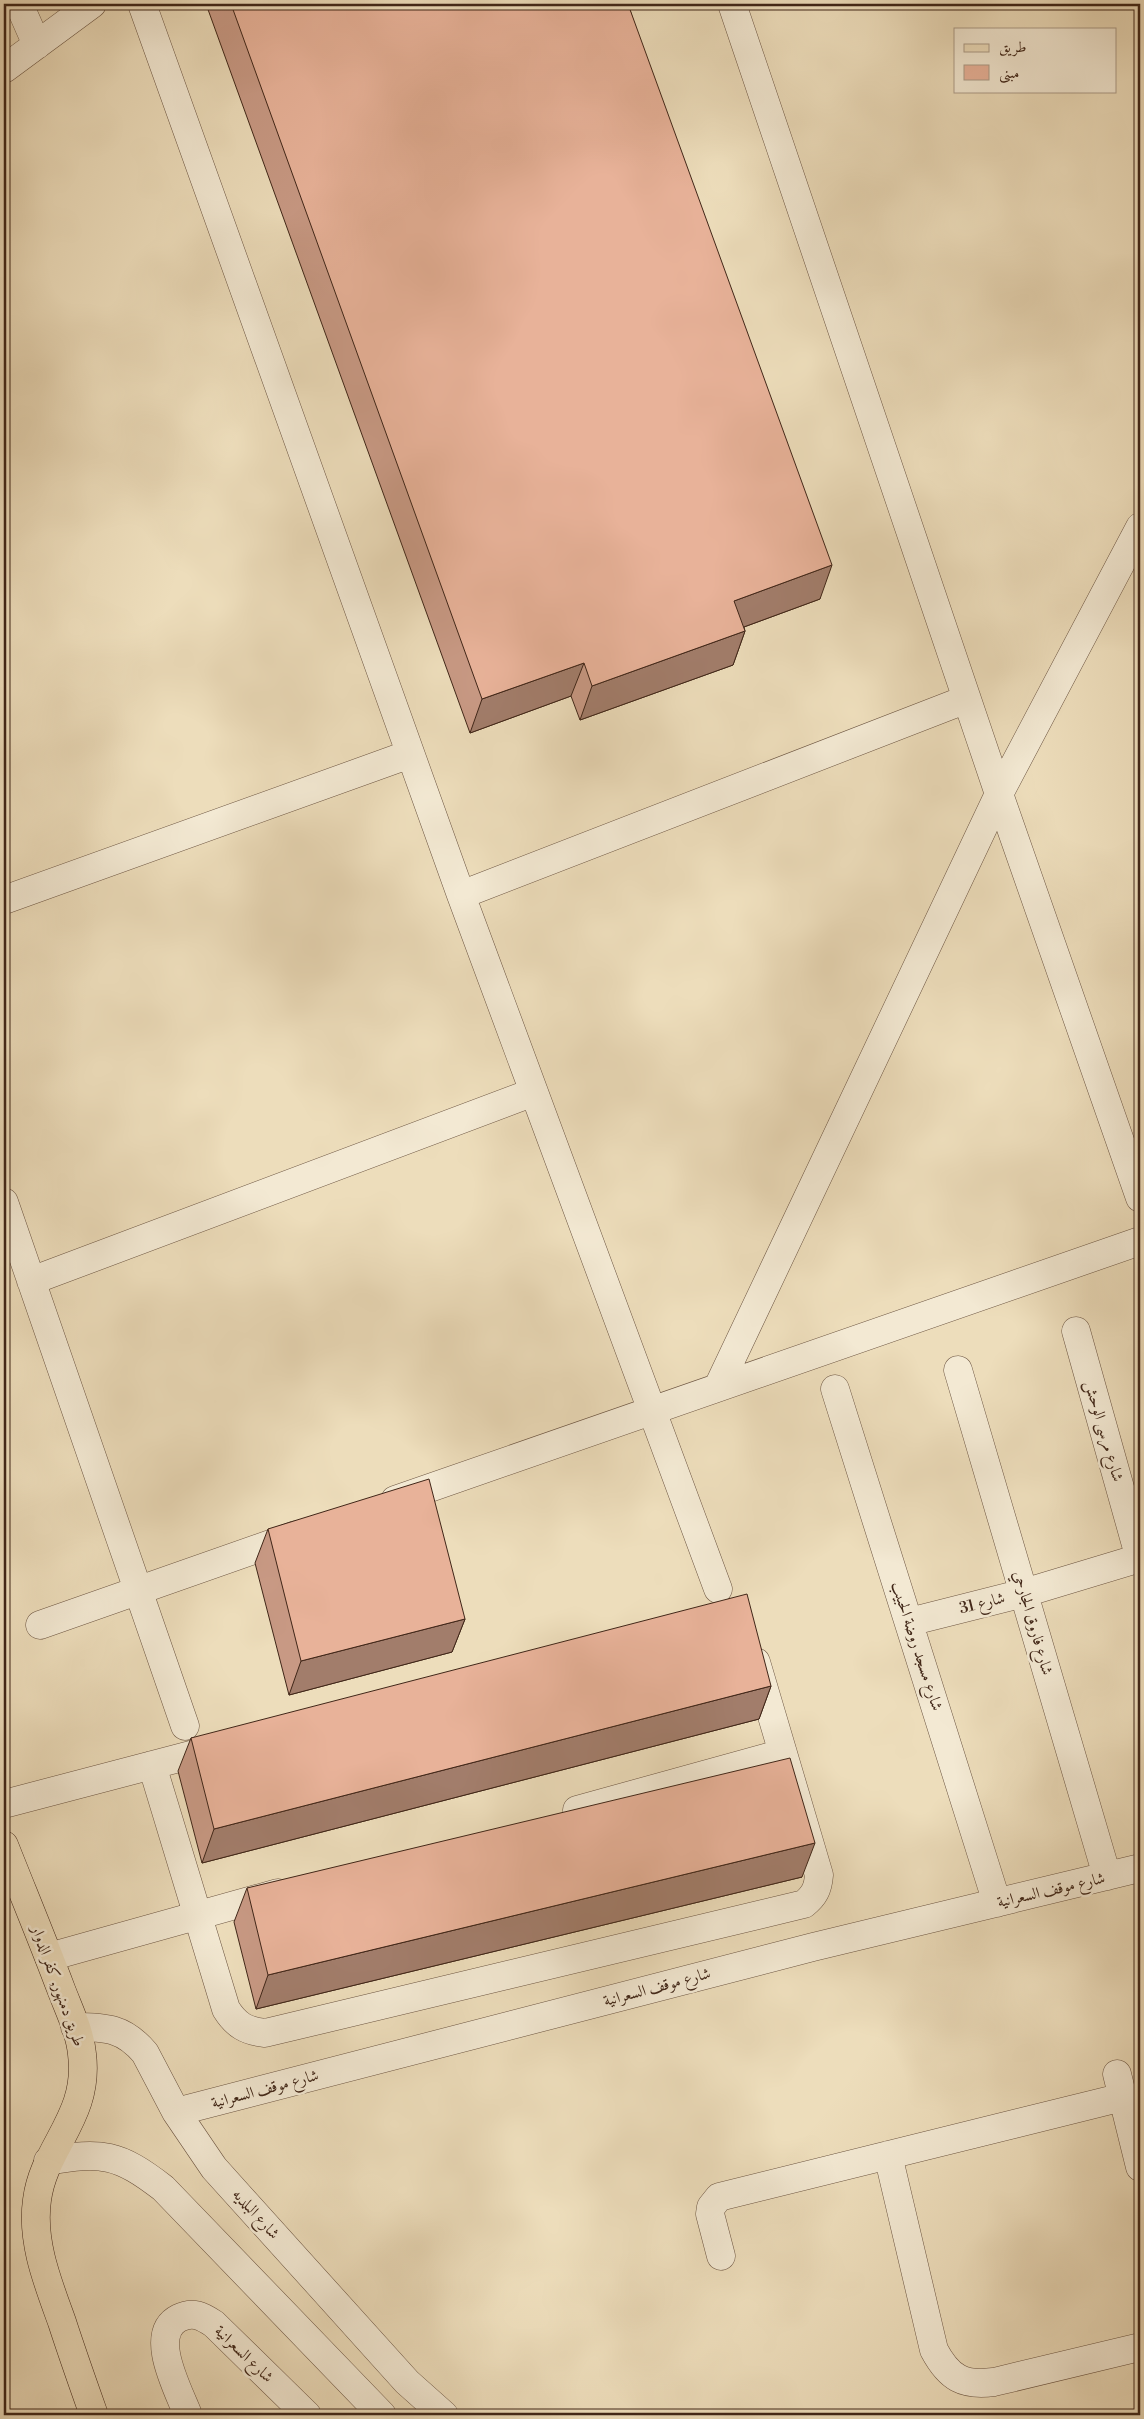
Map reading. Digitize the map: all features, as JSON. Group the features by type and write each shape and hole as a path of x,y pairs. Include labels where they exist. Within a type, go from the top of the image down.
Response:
{"main road":[{"name":"طريق دمنهور, كفر الدوار","path":"4,1845 50,1957 75,2027 82,2054 82,2083 76,2112 48,2161 37,2200 37,2241 47,2280 94,2415"}],"street":[{"path":"20,4 37,45"},
{"path":"4,69 92,4"},
{"path":"142,4 460,895 718,1589"},
{"path":"732,4 1000,794 1140,1198"},
{"path":"718,1387 1000,794 1140,527"},
{"path":"460,895 968,699"},
{"path":"4,900 410,754"},
{"path":"31,1281 534,1092"},
{"path":"4,1202 186,1726"},
{"path":"372,1508 1140,1241"},
{"name":"شارع مرسى الوحش","path":"1076,1331 1140,1559"},
{"name":"شارع فاروق الجارحي","path":"958,1370 1107,1876"},
{"name":"شارع مسجد روضة الحبيب","path":"835,1389 997,1902"},
{"path":"40,1625 316,1528"},
{"name":"شارع 31","path":"909,1622 1024,1593 1140,1559"},
{"path":"152,1765 229,2014 241,2027 265,2033 804,1904 812,1897 818,1886 818,1875 748,1636"},
{"path":"4,1804 248,1740"},
{"path":"553,1817 783,1753"},
{"name":"شارع موقف السعرانية","path":"176,2112 813,1947 1140,1868"},
{"path":"50,1957 303,1886"},
{"name":"شارع البلديه","path":"75,2027 106,2027 120,2032 135,2042 155,2070 176,2112 214,2168 407,2382 444,2415"},
{"path":"721,2256 710,2214 711,2207 719,2197 888,2155 1120,2085 1140,2167"},
{"path":"48,2161 83,2154 113,2158 140,2170 163,2188 382,2415"},
{"path":"888,2155 934,2350 943,2366 958,2379 976,2384 994,2382 1140,2348"},
{"name":"شارع السعرانية","path":"188,2415 164,2348 165,2333 173,2321 187,2314 202,2315 214,2324 307,2415"}],"building":[{"path":"231,4 628,4 832,565 734,601 745,631 592,686 584,663 482,699"},
{"path":"429,1479 465,1619 301,1661 268,1529"},
{"path":"747,1594 771,1686 214,1829 191,1738"},
{"path":"790,1758 815,1843 268,1975 247,1888"}]}
